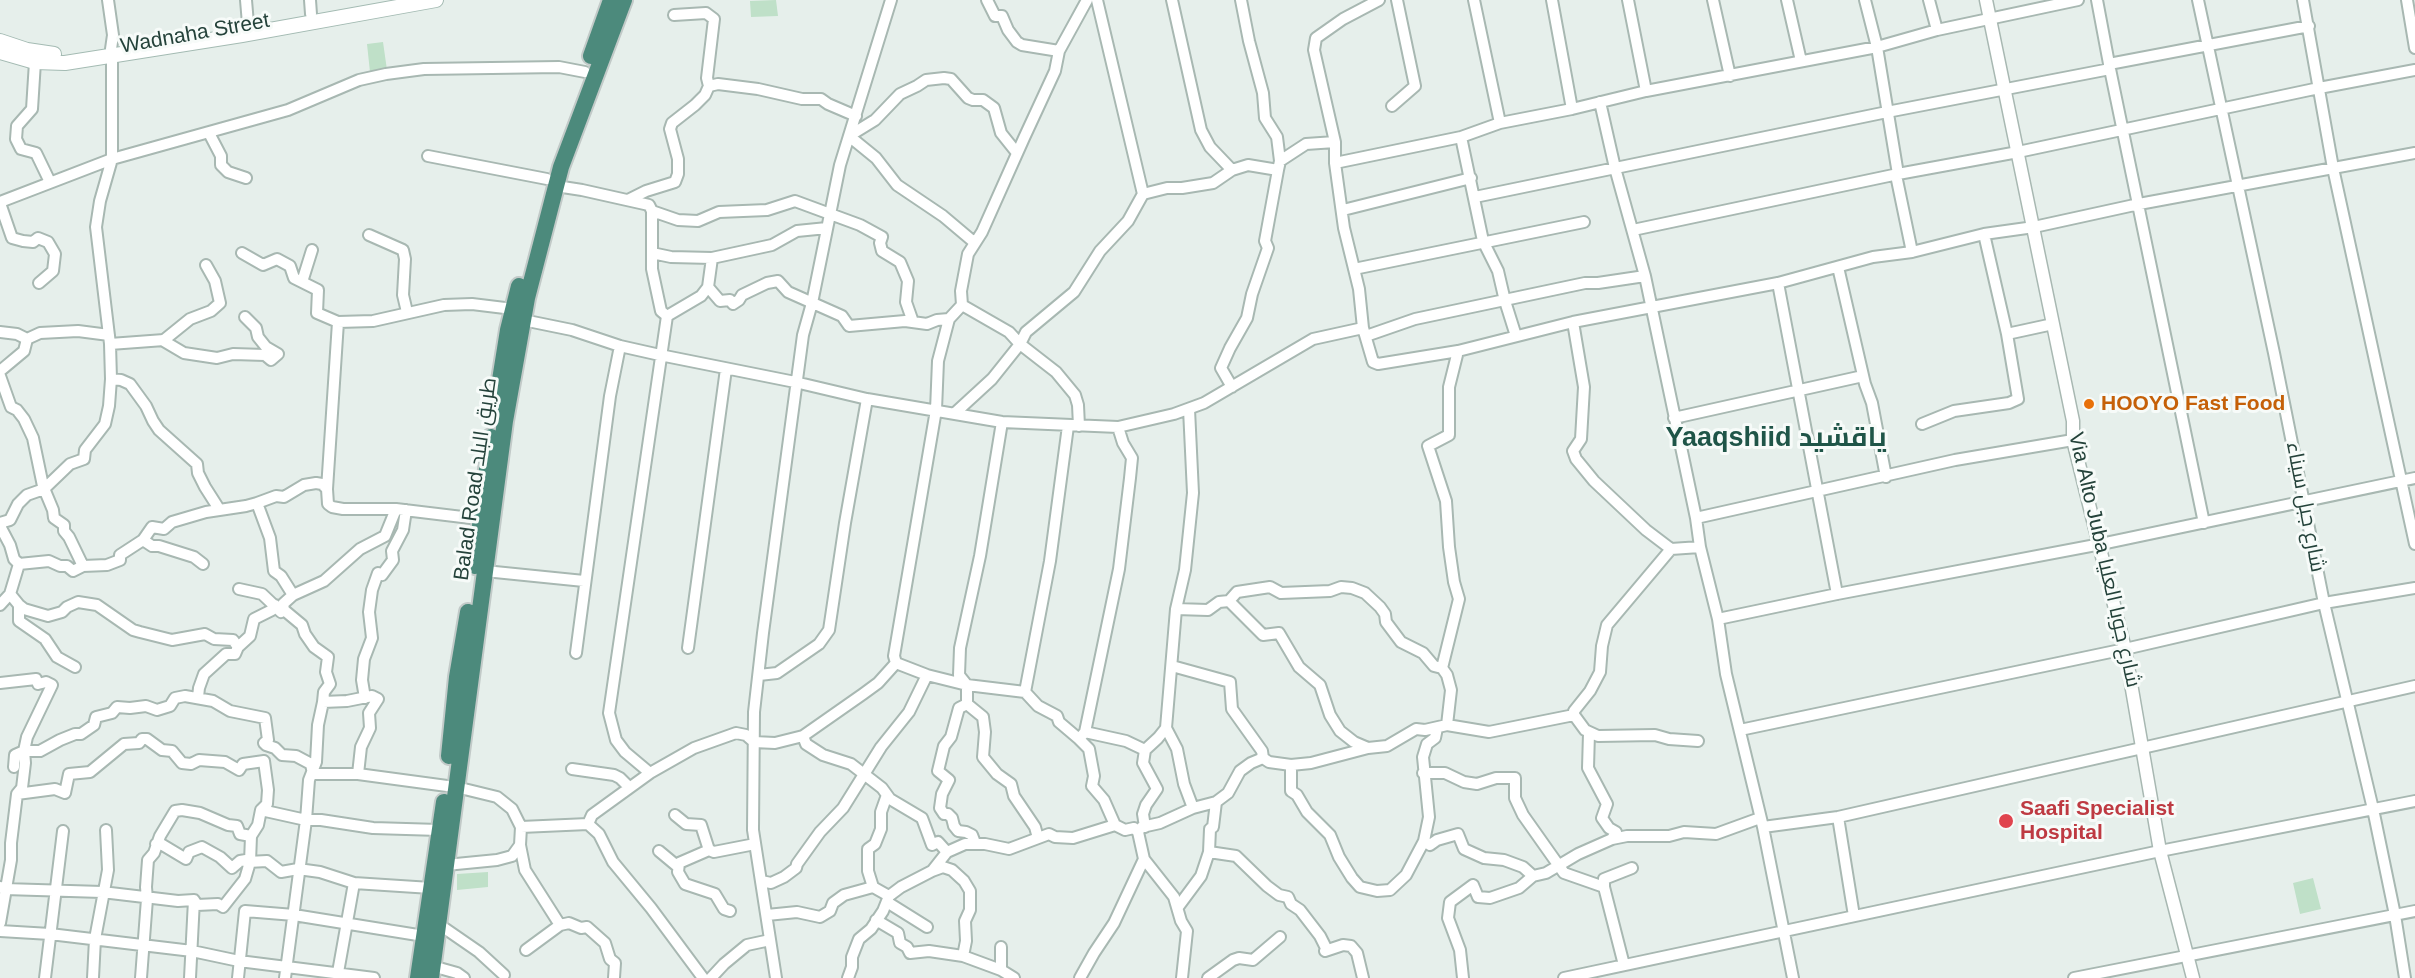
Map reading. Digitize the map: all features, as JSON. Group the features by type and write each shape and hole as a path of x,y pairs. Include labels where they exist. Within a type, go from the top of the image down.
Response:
{"highway":[{"name":"Balad Road طريق البلد","path":"432,972 446,865 457,677 469,611 479,519 518,314 551,182 585,72 611,0"},
{"name":"Balad Road طريق البلد","path":"551,182 561,167 624,0"},
{"name":"Balad Road طريق البلد","path":"418,978 439,830 451,787 485,571 518,314"}],"main road":[{"name":"Wadnaha Street","path":"0,41 27,50 51,54 112,53 248,24 293,21 310,7 391,0"},
{"path":"0,52 36,62 65,63 293,21 436,0"}],"street":[{"path":"19,564 14,559 0,525 10,520 18,504 27,495 44,489 70,464 84,459 85,450 105,424 109,406 110,340 96,227 100,201 112,159 113,34 108,0"},
{"path":"246,0 248,24"},
{"path":"776,978 753,830 754,712 795,382 803,335 812,303 840,165 891,0"},
{"path":"987,0 995,16 1002,16 1017,42 1022,45 1059,51"},
{"path":"896,663 894,656 936,410 938,361 949,319 962,304 961,291 968,254 982,232 1055,71 1059,51 1087,0"},
{"path":"955,413 992,379 1026,333 1074,292 1100,251 1128,221 1143,194 1098,0"},
{"path":"1173,0 1201,130 1210,147 1232,170"},
{"path":"1232,387 1221,368 1247,318 1252,294 1269,248 1265,241 1279,166 1277,137 1264,118 1263,93 1241,0"},
{"path":"1379,0 1343,19 1316,38 1314,50 1335,142 1335,163 1344,228 1363,312 1365,332 1372,362 1378,364 1458,351 1573,322 1778,283 1873,257 1912,252 1984,234 2034,227 2139,204 2415,153"},
{"path":"1392,106 1415,86 1397,0"},
{"path":"1474,0 1500,123"},
{"path":"1552,0 1572,109"},
{"path":"1628,0 1646,91"},
{"path":"1713,0 1730,76"},
{"path":"1787,0 1801,61"},
{"path":"1865,0 1877,47 1912,252"},
{"path":"1929,0 1937,30"},
{"name":"Via Alto Juba شارع جوبا العليا","path":"1986,0 2073,421 2073,440 2101,544 2125,649 2160,852 2193,978"},
{"path":"1335,163 1461,137 1500,123 1646,91 1877,47 2040,4 2078,0"},
{"path":"2097,0 2204,523"},
{"name":"شارع جبل سيناء","path":"2198,0 2324,603 2373,809 2395,915 2405,978"},
{"path":"2303,0 2333,168 2415,544"},
{"path":"2410,4 2415,48"},
{"path":"628,200 646,191 675,182 678,174 678,159 670,129 672,123 695,105 705,95 709,86 708,65 714,19 706,13 674,15"},
{"path":"1475,197 2308,26"},
{"path":"36,62 32,109 17,126 16,139 21,148 36,153 50,182"},
{"path":"39,284 53,271 56,254 48,242 38,238 33,242 23,242 12,238 0,203 50,182 112,159 288,110 358,80 386,74 424,69 559,67 585,72"},
{"path":"1633,230 1897,174 2018,152 2123,128 2415,70"},
{"path":"849,136 875,120 900,94 926,80 944,78 951,79 969,98 983,100 994,108 1001,133 1017,153"},
{"path":"709,86 718,84 758,89 802,99 821,99 856,116"},
{"path":"1600,102 1615,168 1645,276 1696,518 1700,547 1718,619 1726,674 1761,823 1793,978"},
{"path":"209,133 221,156 220,165 228,172 246,178"},
{"path":"849,136 876,158 897,185 943,216 975,243"},
{"path":"1461,137 1483,242 1498,271 1516,336"},
{"path":"1143,194 1167,188 1213,183 1232,170 1248,165 1279,166 1306,144 1335,142"},
{"path":"428,156 649,206 652,211 655,284 661,311 667,316"},
{"path":"1343,210 1471,178"},
{"path":"652,211 678,220 698,221 719,212 767,210 795,201 860,225 882,237 880,243 882,251 899,259 906,273 906,302 913,322"},
{"path":"1354,269 1584,222"},
{"path":"652,253 671,257 712,258 772,245 797,231 826,228"},
{"path":"1922,424 1954,411 2008,403 2018,399 2007,334 1984,234"},
{"path":"369,235 403,250 405,259 402,295 407,312"},
{"path":"302,282 312,249"},
{"path":"242,253 263,265 277,259 290,266 294,278 318,290 317,314 338,322 373,321 407,312 472,304 518,314 620,346 867,399 1002,422 1118,428 1189,409 1232,387 1313,339 1365,332 1415,319 1585,283 1645,276"},
{"path":"650,773 625,752 616,740 609,713 667,316 701,296 708,287 712,258"},
{"path":"162,340 190,320 211,311 220,303 215,281 206,265"},
{"path":"1838,267 1863,376 1872,403 1886,477"},
{"path":"708,287 720,301 730,300 733,304 742,295 767,283 778,281 788,292 842,316 849,326 874,322 927,324 949,319"},
{"path":"1778,283 1837,594"},
{"path":"962,304 1009,332 1020,344 1056,372 1075,395 1078,405 1025,692"},
{"path":"27,339 40,333 56,331 110,340 162,340 184,353 217,358 233,354 265,355 271,360 278,354 266,347 258,338 256,328 245,317"},
{"path":"338,322 327,489 328,504 332,507 401,509 479,519"},
{"path":"1573,322 1584,387 1581,439 1573,451 1576,459 1594,481 1646,530 1671,549 1700,547"},
{"path":"2007,334 2053,324"},
{"path":"0,332 17,334 27,339"},
{"path":"0,371 24,351 27,339"},
{"path":"576,653 610,396 620,346"},
{"path":"1442,668 1445,664 1445,654 1459,599 1451,558 1446,501 1428,446 1449,435 1449,387 1458,351"},
{"path":"688,648 726,369"},
{"path":"0,376 11,407 17,410 24,419 33,438 37,465 54,518 64,525 64,531 83,566"},
{"path":"1674,418 1863,376"},
{"path":"111,379 130,384 146,406 159,430 197,464 198,473 219,509"},
{"path":"759,675 777,673 819,644 829,630 867,399"},
{"path":"1080,978 1114,923 1144,859 1141,829 1143,814 1157,789 1143,763 1145,750 1166,728 1176,609 1185,570 1193,494 1189,409"},
{"path":"967,704 967,685 959,675 960,648 980,556 1002,422"},
{"path":"1118,428 1123,443 1132,458 1131,478 1119,569 1082,736 1089,748 1094,776 1092,786 1104,800 1115,825 1125,830 1141,829 1193,808 1216,802 1228,793 1240,771 1263,758"},
{"path":"1696,518 1955,460 2073,440"},
{"path":"1718,619 2101,544 2415,478"},
{"path":"19,564 49,561 73,570 83,566 107,565 120,560 120,555 143,540 152,527 164,529 172,522 219,509 246,506 276,496 284,497 309,484 322,484 327,489"},
{"path":"257,503 270,538 274,571 293,595"},
{"path":"198,697 198,688 204,674 225,654 235,654 238,647 250,636 254,620 280,608 293,595 324,581 360,549 385,536 401,509"},
{"path":"365,698 362,680 364,659 372,638 369,612 372,590 378,573 382,574 393,560 392,551 403,530 401,509"},
{"path":"143,540 152,546 194,557 203,564"},
{"path":"1574,715 1581,699 1590,690 1600,672 1602,646 1607,626 1671,549"},
{"path":"0,604 10,594 19,564"},
{"path":"485,571 584,581"},
{"path":"1176,609 1208,610 1219,602 1229,601 1237,592 1270,587 1281,593 1352,588 1365,592 1380,607 1385,614 1386,622 1401,642 1423,653 1434,666 1442,668 1447,675 1451,690 1442,727 1435,738 1427,744 1424,754 1423,773 1429,817 1424,841 1406,875 1396,886 1385,891 1360,887 1343,864 1330,835 1307,812 1297,795 1291,790 1291,765"},
{"path":"1740,730 2125,649 2324,603 2415,588"},
{"path":"239,589 262,594 302,625 304,634 314,647 327,657 326,672 330,684 324,692 313,774 309,780 306,820 285,978"},
{"path":"10,594 24,609 48,616 62,612 78,602 97,605 133,630 172,640 205,634 214,639 233,640 238,647"},
{"path":"1229,601 1263,635 1279,633 1283,636 1299,667 1320,685 1330,715 1340,730 1353,742 1368,748"},
{"path":"19,605 19,621 45,639 57,657 75,667"},
{"path":"896,663 927,675 967,685 1025,692 1038,706 1057,716 1059,722 1082,736 1126,741 1145,750"},
{"path":"588,824 592,815 629,787 694,748 736,733 746,735 754,742 775,743 803,736 871,688 896,663"},
{"path":"1173,666 1230,682 1232,709 1262,750 1263,758 1269,762 1291,765 1311,763 1368,748 1387,746 1416,729 1442,727 1489,732 1574,715"},
{"path":"761,881 771,883 784,878 796,868 820,832 843,808 881,747 909,712 927,675"},
{"path":"0,683 36,679 38,684 46,682 52,685 27,737 22,788 16,794 11,860 3,888 0,923"},
{"path":"1463,978 1460,950 1448,918 1450,902 1473,885 1478,897 1490,898 1519,888 1533,876 1561,866 1578,854 1612,839 1627,836 1669,836 1684,832 1716,834 1761,823 1838,817 2415,686"},
{"path":"14,767 15,755 24,751 40,751 60,740 81,734 94,725 96,717 112,713 117,707 146,706 158,710 170,706 175,698 185,696 213,701 230,711 265,718 268,740 264,742 282,755 296,756 311,764 313,774"},
{"path":"322,702 347,701 372,696 378,699 369,713 370,728 362,747 358,774"},
{"path":"967,704 983,717 986,732 983,757 997,774 1011,784 1014,796 1035,827 1038,838"},
{"path":"967,704 959,708 951,737 944,746 938,771 949,780 942,794 940,808 944,814 952,818 958,831 972,835 975,843"},
{"path":"1574,715 1580,726 1589,734 1598,736 1655,735 1669,740 1698,741"},
{"path":"1166,728 1177,750 1184,784 1193,808"},
{"path":"1589,734 1588,768 1607,804 1602,818 1609,828 1616,831 1616,836 1612,839"},
{"path":"803,736 806,744 823,755 851,764 864,773 890,799 922,818 932,845 938,842 947,852"},
{"path":"16,794 55,789 65,793 69,774 90,772 124,744 139,743 142,739 147,739 162,750 172,751 182,763 191,764 200,760 225,762 239,770 243,764 264,760 268,790 267,804 261,810 258,825 251,836 250,862 245,879 223,907 218,904 196,905 194,900"},
{"path":"266,770 272,748"},
{"path":"572,769 614,775 629,787"},
{"path":"1423,773 1445,773 1464,782 1477,784 1496,778 1515,778 1515,798 1526,820 1564,873 1604,887"},
{"path":"313,774 358,774 451,787 497,797 512,809 521,827 520,845 525,870 560,925"},
{"path":"886,795 881,812 881,829 875,844 868,849 868,871 873,887 927,927"},
{"path":"1564,978 2160,852 2415,801"},
{"path":"1178,907 1198,881 1209,852 1210,830 1213,827 1216,802"},
{"path":"261,810 306,820 373,828 439,830"},
{"path":"141,978 147,899 147,860 154,853 156,844 176,811 200,813 228,825 237,826 240,834 251,836"},
{"path":"675,815 686,824 701,825 709,850"},
{"path":"1838,817 1854,916"},
{"path":"521,827 588,824 599,834 613,862 651,908 703,978"},
{"path":"932,871 947,852 959,846 975,843 1010,849 1049,834 1055,837 1073,838 1115,825"},
{"path":"93,978 95,939 102,892 108,870 106,830"},
{"path":"45,978 63,831"},
{"path":"1424,841 1432,844 1437,840 1458,834 1464,849 1484,858 1504,860 1523,867 1533,876"},
{"path":"156,844 161,844 186,859 189,852 202,847 232,868 240,861 267,861 280,872 298,869 320,872 354,883 430,888"},
{"path":"677,866 709,850 714,852 755,844"},
{"path":"446,865 497,860 512,856 520,845"},
{"path":"659,851 677,866 684,884 715,894 724,909 729,911"},
{"path":"1209,852 1242,859 1267,886 1279,895 1288,897 1291,904 1300,910 1320,936 1326,948 1325,951 1343,945 1351,946 1357,953 1363,978"},
{"path":"1144,859 1174,897 1181,921 1187,931 1182,978"},
{"path":"848,978 852,967 852,957 859,939 871,929 888,899 901,887 943,867 952,870 964,881 970,891 970,910 966,921 963,956"},
{"path":"1624,965 1604,887 1604,879 1632,868"},
{"path":"337,976 354,883"},
{"path":"767,915 797,912 820,917 830,911 833,903 844,895 873,887"},
{"path":"3,888 102,892 147,899 194,900"},
{"path":"190,978 194,900"},
{"path":"238,978 245,911 294,915 424,936"},
{"path":"2073,978 2415,911"},
{"path":"876,920 898,933 900,943 907,947 910,953 930,951 963,956 1001,970 1014,978"},
{"path":"437,923 479,952 504,975"},
{"path":"526,950 560,925 569,923 581,928 587,927 605,943 610,959 615,963 614,978"},
{"path":"0,931 50,934 192,951 239,961 286,966 337,976 374,978"},
{"path":"1208,978 1233,960 1239,958 1253,960 1280,937"},
{"path":"711,978 747,945 770,940"},
{"path":"1000,947 1001,970"},
{"path":"432,972 457,973 464,978"}],"green space":[{"path":"776,0 778,16 751,17 750,1"},
{"path":"383,42 387,70 370,72 367,44"},
{"path":"488,872 488,887 457,890 457,874"},
{"path":"2313,878 2321,909 2300,914 2293,883"}],"place":[{"name":"HOOYO Fast Food","path":"2089,404"},
{"name":"Saafi Specialist Hospital","path":"2006,821"}],"district":[{"name":"Yaaqshiid ياقشيد","path":"1776,439"}]}
